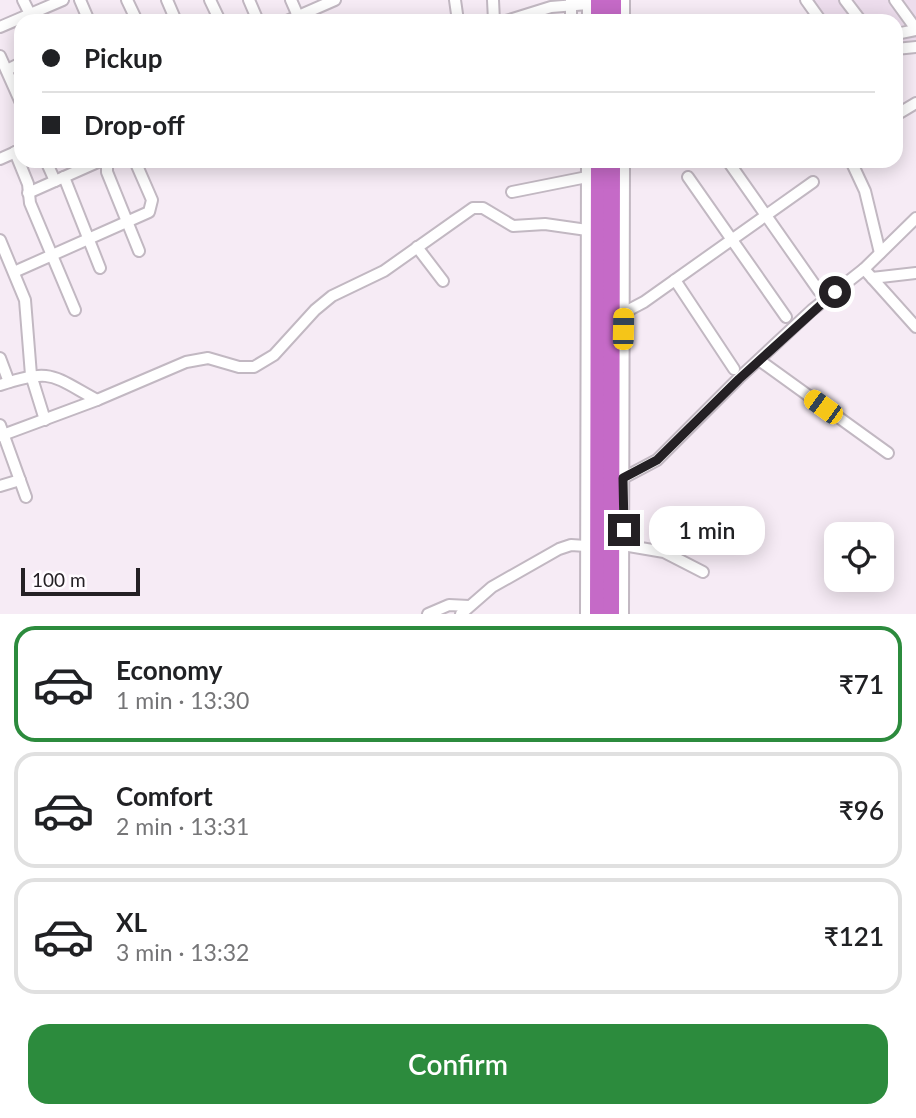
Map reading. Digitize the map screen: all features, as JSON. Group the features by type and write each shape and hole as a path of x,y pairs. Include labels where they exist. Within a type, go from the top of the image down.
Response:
{"highway":[{"path":"599,168 606,518 611,614"},
{"path":"598,614 606,518 612,168"}],"street":[{"path":"23,0 30,13 63,0"},
{"path":"303,14 335,0"},
{"path":"845,0 856,14"},
{"path":"528,14 551,7 592,1"},
{"path":"897,1 916,29"},
{"path":"0,56 14,86"},
{"path":"7,70 14,66"},
{"path":"23,168 30,203 75,310"},
{"path":"51,168 60,179 100,268"},
{"path":"28,193 84,168"},
{"path":"107,168 139,251"},
{"path":"14,272 143,216 152,200 138,168"},
{"path":"587,168 587,230 606,518 623,545 623,614"},
{"path":"586,614 586,546 606,518 623,478 624,168"},
{"path":"733,168 819,291"},
{"path":"854,168 865,191 880,253"},
{"path":"512,192 587,177"},
{"path":"688,177 786,317"},
{"path":"623,313 675,280 813,182"},
{"path":"26,496 1,432 45,420 186,362 208,358 235,366 254,367 269,360 315,310 332,296 384,271 466,211 478,206 513,226 545,224 587,230"},
{"path":"623,478 657,460 813,310 868,273 880,253 916,218"},
{"path":"0,240 26,305 31,375 45,420"},
{"path":"417,247 443,281"},
{"path":"868,273 916,273"},
{"path":"868,273 916,327"},
{"path":"675,280 734,369"},
{"path":"0,358 5,383 31,375 52,375 97,400"},
{"path":"759,360 888,453"},
{"path":"0,486 20,480"},
{"path":"428,614 449,605 465,610 492,587 559,549 571,545 586,546"},
{"path":"623,545 664,552 703,572"}],"shaded area":[{"path":"802,0 916,0 916,40 903,41 903,14 812,14"}],"route":[{"path":"624,530 623,478 657,460 739,379 835,292"}]}
